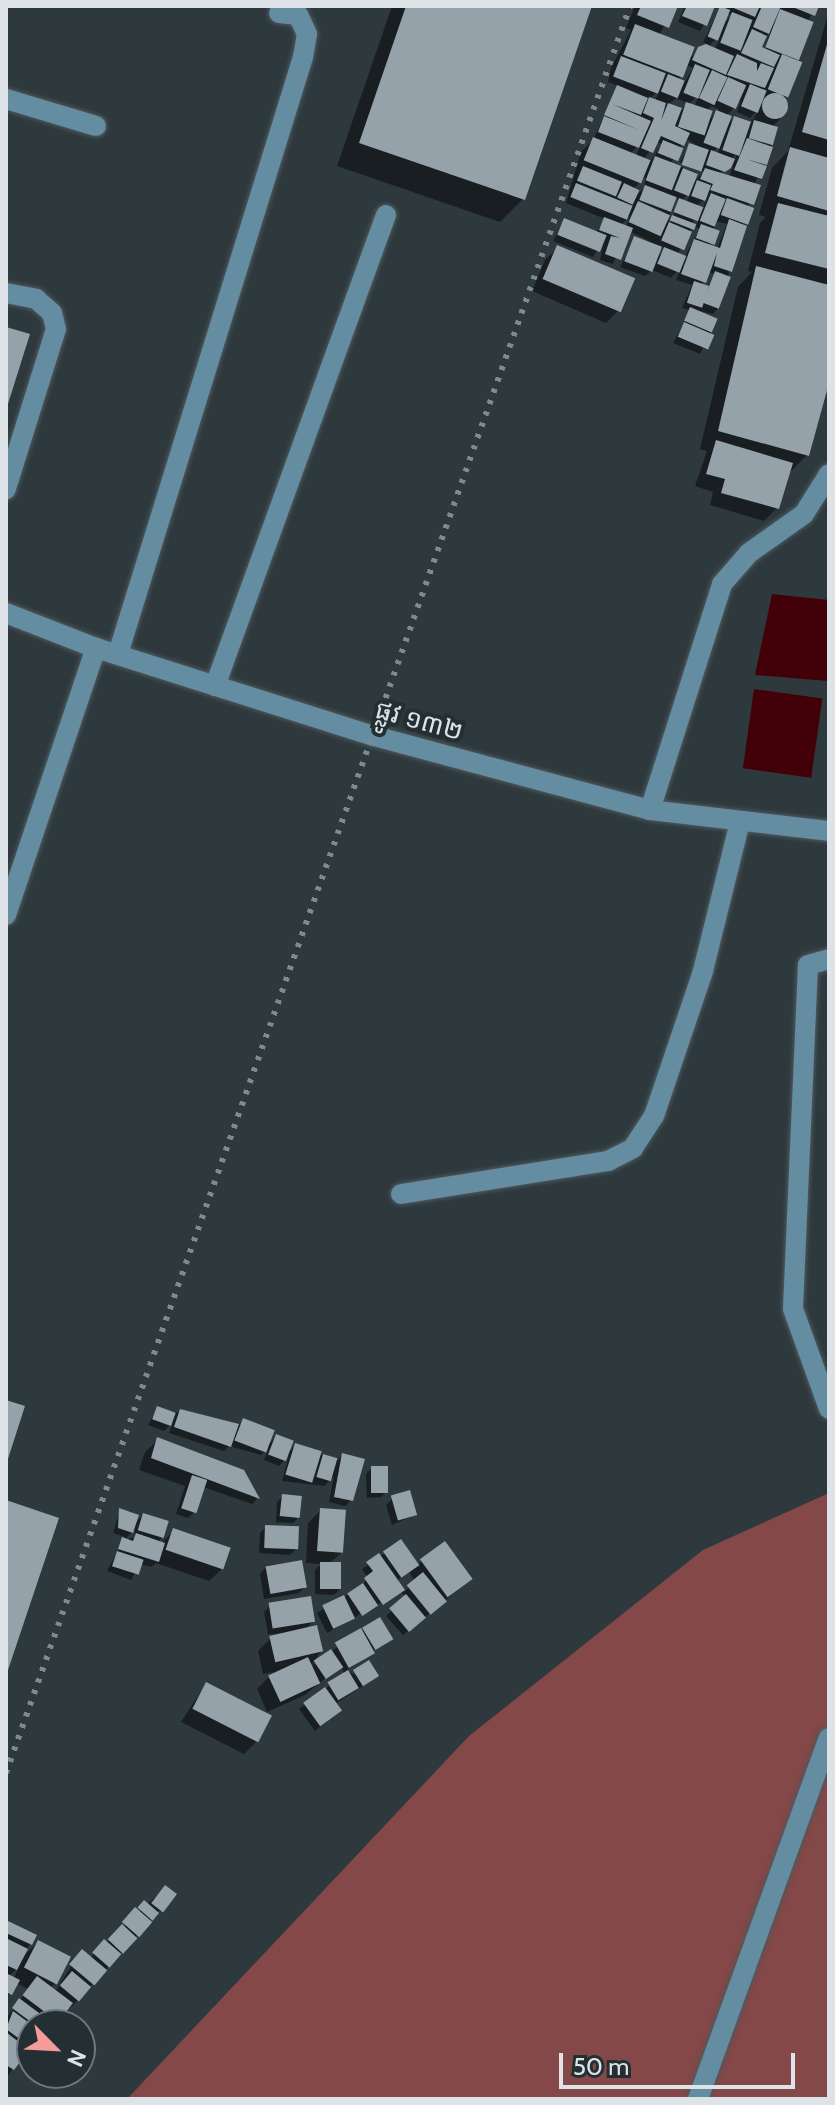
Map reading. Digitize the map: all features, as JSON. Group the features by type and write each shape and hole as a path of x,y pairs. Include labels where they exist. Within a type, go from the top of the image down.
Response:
{"street":[{"path":"118,654 303,57 307,34 298,15 279,13"},
{"path":"6,99 96,126"},
{"path":"215,686 386,215"},
{"path":"6,293 36,299 52,313 56,329 6,489"},
{"path":"650,810 722,584 749,553 804,514 829,474"},
{"name":"ផ្លូវ ១៣២","path":"6,613 96,648 374,736 650,810 829,831"},
{"path":"6,915 96,648"},
{"path":"401,1194 608,1161 633,1148 654,1116 703,971 740,821"},
{"path":"829,959 808,965 793,1309 829,1409"},
{"path":"698,2099 829,1738"}],"shaded area":[{"path":"772,594 829,600 828,681 755,675"},
{"path":"754,689 822,699 811,778 743,768"},
{"path":"829,1493 829,2099 127,2099 469,1736 703,1550"}],"building":[{"path":"406,6 592,6 525,200 359,143"},
{"path":"641,6 678,6 669,28 637,15"},
{"path":"687,6 715,6 707,26 682,16"},
{"path":"720,6 730,10 718,41 708,37"},
{"path":"729,6 760,6 755,17"},
{"path":"762,6 781,6 769,34 753,27"},
{"path":"790,6 819,6 815,16"},
{"path":"780,9 814,22 799,60 765,47"},
{"path":"732,12 753,20 741,51 720,43"},
{"path":"635,24 695,47 683,78 623,55"},
{"path":"752,29 767,36 762,47 780,55 774,67 741,53"},
{"path":"829,41 829,140 802,132"},
{"path":"706,44 734,56 726,75 692,60 698,47"},
{"path":"737,54 757,63 757,71 761,63 774,68 765,88 727,75"},
{"path":"782,54 802,62 788,97 768,89"},
{"path":"621,56 666,73 658,94 613,77"},
{"path":"695,64 710,70 698,99 683,93"},
{"path":"712,70 727,77 714,105 699,98"},
{"path":"668,74 685,81 678,98 661,92"},
{"path":"728,77 746,85 736,109 717,101"},
{"path":"750,84 767,91 758,113 741,106"},
{"path":"617,85 648,98 641,115 612,104 651,121 639,148 598,132 604,116 639,130 604,115"},
{"path":"775,93 784,97 788,106 784,115 775,119 766,115 762,106 766,97"},
{"path":"649,97 666,103 661,121 668,103 682,108 675,126 690,133 684,146 661,136 653,153 641,148 654,118 643,113"},
{"path":"686,102 713,111 705,135 678,127"},
{"path":"716,110 732,116 719,149 703,143"},
{"path":"734,116 751,122 739,156 722,150"},
{"path":"754,120 778,127 773,145 749,138"},
{"path":"593,137 650,160 641,183 584,160"},
{"path":"747,138 773,147 767,165 746,159 767,166 762,179 734,170"},
{"path":"663,140 683,148 678,161 658,153"},
{"path":"689,143 709,150 701,172 682,165"},
{"path":"790,147 829,158 829,211 777,196"},
{"path":"711,150 735,159 731,168 725,172 706,165"},
{"path":"655,156 681,166 672,190 646,180"},
{"path":"583,166 622,182 616,197 577,181"},
{"path":"683,168 698,174 689,196 674,190"},
{"path":"705,168 761,185 754,205 710,190 713,184 700,179"},
{"path":"697,180 711,185 705,201 691,196"},
{"path":"576,183 633,206 627,220 570,197"},
{"path":"624,183 639,190 633,205 617,198"},
{"path":"645,185 677,197 671,212 639,200"},
{"path":"711,193 726,199 715,227 700,221"},
{"path":"679,198 703,207 698,221 674,212"},
{"path":"727,198 754,208 748,225 721,215"},
{"path":"638,201 670,215 661,236 629,222"},
{"path":"778,203 829,216 829,269 765,253"},
{"path":"672,215 696,224 694,230 670,221"},
{"path":"604,217 633,228 621,260 605,254 611,236 620,238 599,230"},
{"path":"564,218 607,235 600,252 557,235"},
{"path":"729,219 747,226 732,272 714,266 717,253 706,283 681,274 694,239 720,248"},
{"path":"669,222 692,232 684,250 661,240"},
{"path":"701,224 720,231 715,245 696,238"},
{"path":"634,236 662,247 652,272 624,261"},
{"path":"557,245 635,278 621,312 543,279"},
{"path":"664,247 686,256 680,273 657,264"},
{"path":"756,266 829,285 829,383 809,456 718,431"},
{"path":"715,271 731,277 719,309 703,303"},
{"path":"694,281 709,286 702,308 687,303"},
{"path":"690,307 718,319 712,333 684,321"},
{"path":"684,322 714,335 708,350 678,337"},
{"path":"6,327 30,334 7,407 6,407"},
{"path":"716,440 793,463 779,509 721,493 725,479 706,474"},
{"path":"6,1400 25,1406 7,1462 6,1462"},
{"path":"157,1406 176,1413 171,1426 152,1419"},
{"path":"180,1409 239,1424 231,1447 174,1427"},
{"path":"243,1418 275,1430 266,1453 234,1440"},
{"path":"276,1434 294,1441 286,1461 268,1455"},
{"path":"157,1437 244,1470 260,1499 151,1458"},
{"path":"295,1443 322,1451 312,1483 285,1475"},
{"path":"342,1453 365,1459 353,1501 334,1497"},
{"path":"323,1454 337,1458 331,1481 316,1477"},
{"path":"371,1466 388,1466 388,1493 371,1493"},
{"path":"192,1475 207,1480 196,1513 181,1508"},
{"path":"410,1490 417,1515 398,1521 391,1496"},
{"path":"282,1494 302,1496 300,1518 280,1516"},
{"path":"6,1500 59,1518 7,1673 6,1673"},
{"path":"119,1508 139,1515 133,1533 118,1528"},
{"path":"320,1508 346,1510 343,1553 317,1551"},
{"path":"143,1513 169,1521 164,1538 138,1530"},
{"path":"265,1525 299,1526 298,1549 264,1548"},
{"path":"173,1528 231,1548 223,1570 166,1550"},
{"path":"136,1533 165,1543 159,1562 118,1549 122,1537 133,1541"},
{"path":"401,1539 419,1565 401,1578 383,1552"},
{"path":"445,1541 473,1579 448,1597 420,1559"},
{"path":"117,1551 144,1560 139,1575 112,1566"},
{"path":"379,1553 405,1590 383,1605 364,1578 373,1571 366,1562"},
{"path":"302,1560 307,1588 270,1594 266,1566"},
{"path":"320,1562 341,1562 341,1589 320,1589"},
{"path":"423,1572 447,1602 431,1615 407,1585"},
{"path":"363,1583 378,1605 362,1616 347,1594"},
{"path":"406,1594 426,1618 409,1632 389,1608"},
{"path":"344,1595 355,1619 333,1629 322,1605"},
{"path":"311,1596 315,1622 273,1628 269,1603"},
{"path":"380,1617 393,1639 375,1650 362,1628"},
{"path":"317,1625 323,1651 275,1662 269,1636"},
{"path":"361,1628 375,1653 349,1668 335,1643"},
{"path":"331,1649 343,1667 326,1679 314,1661"},
{"path":"308,1657 320,1683 280,1702 268,1676"},
{"path":"369,1660 379,1676 363,1686 353,1670"},
{"path":"348,1670 359,1688 338,1700 327,1682"},
{"path":"206,1682 272,1716 258,1742 192,1709"},
{"path":"325,1687 342,1710 320,1726 303,1703"},
{"path":"165,1885 177,1894 163,1912 151,1903"},
{"path":"144,1900 159,1913 153,1921 137,1908"},
{"path":"135,1907 152,1922 139,1937 122,1922"},
{"path":"6,1920 37,1935 32,1945 6,1933"},
{"path":"122,1924 137,1938 123,1954 108,1939"},
{"path":"6,1938 28,1949 17,1970 6,1965"},
{"path":"104,1939 121,1954 110,1968 92,1953"},
{"path":"38,1940 71,1957 57,1984 24,1968"},
{"path":"82,1949 107,1970 94,1986 69,1964"},
{"path":"72,1971 91,1987 79,2002 60,1986"},
{"path":"6,1973 20,1980 12,1995 6,1992"},
{"path":"37,1976 73,2003 68,2009 41,2009 23,1995"},
{"path":"19,1998 34,2009 16,2011 12,2008"},
{"path":"13,2011 16,2013 16,2036 6,2029"},
{"path":"6,2032 16,2040 16,2067 14,2070 6,2065"}],"railway":[{"path":"6,1773 630,6"}]}
